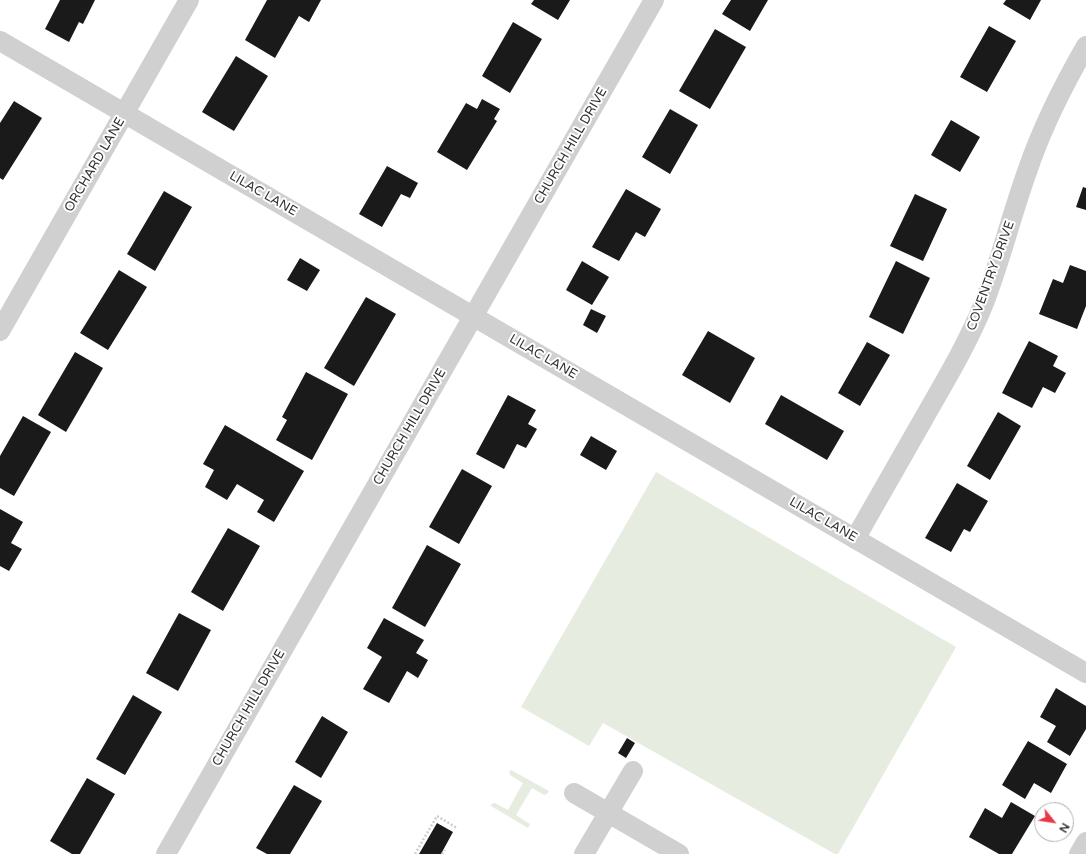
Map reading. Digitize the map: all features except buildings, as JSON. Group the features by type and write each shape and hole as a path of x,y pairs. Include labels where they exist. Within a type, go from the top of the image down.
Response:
{"street":[{"name":"ORCHARD LANE","path":"0,331 189,0"},
{"name":"CHURCH HILL DRIVE","path":"166,854 654,0"},
{"name":"LILAC LANE","path":"0,41 1086,673"},
{"name":"COVENTRY DRIVE","path":"854,539 946,381 972,330 998,264 1028,168 1043,128 1062,89 1086,46"},
{"path":"584,854 633,771"},
{"path":"574,793 678,854"},
{"path":"1079,854 1086,842"}],"path":[{"path":"414,854 437,816 457,828"},
{"path":"442,854 445,850"}],"shaded area":[{"path":"656,472 956,647 838,854 835,854 603,723 589,746 521,707"},
{"path":"511,770 549,791 544,795 532,788 516,815 530,824 528,828 491,806 491,804 495,803 508,810 523,783 510,775 509,772"}]}
